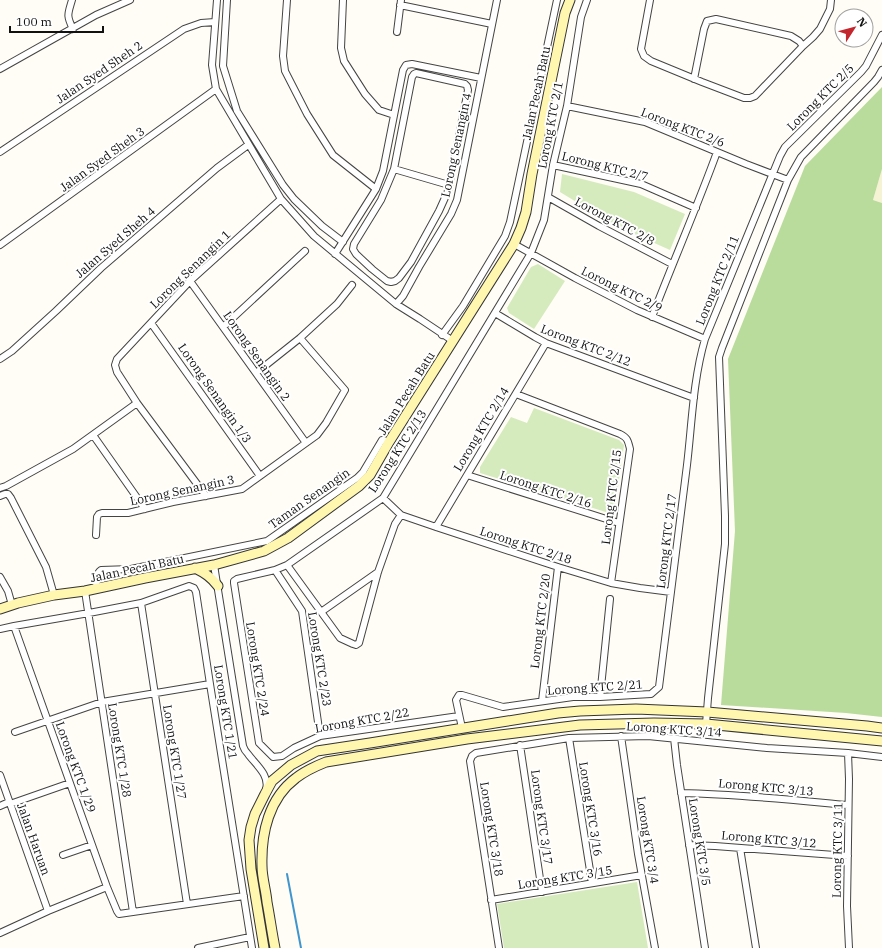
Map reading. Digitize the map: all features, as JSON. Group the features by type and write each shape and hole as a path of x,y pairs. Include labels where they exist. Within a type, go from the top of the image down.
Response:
{"street":[{"path":"72,0 68,20 73,29"},
{"path":"0,69 96,16 130,0"},
{"path":"217,0 212,65 216,90 281,199 314,236 335,254 396,304 453,341"},
{"path":"227,0 223,66 237,111 283,185 294,199 322,226 343,242"},
{"path":"287,0 282,56 285,71 307,114 333,155 376,189"},
{"path":"343,0 341,48 344,61 365,94 380,110 394,115"},
{"name":"Lorong Senangin 4","path":"396,304 403,296 451,214 457,200 497,0"},
{"path":"442,335 463,306 505,236 510,222 557,0"},
{"name":"Jalan Pecah Batu","path":"0,608 214,564 264,551 288,538 363,483 370,475 389,442 514,244 521,228 526,212 532,174 565,13 570,0"},
{"name":"Lorong KTC 2/1","path":"531,253 544,220 553,165 567,106 579,27 587,0"},
{"path":"650,0 641,49 644,56 651,61 744,98 755,96 813,37 828,13 831,0"},
{"path":"397,32 401,2 492,24"},
{"path":"694,79 707,21 716,19 791,36 799,41 803,46"},
{"name":"Jalan Syed Sheh 2","path":"0,152 184,29 201,23 215,22"},
{"name":"Lorong KTC 2/5","path":"773,174 785,147 861,72 866,66 882,35"},
{"path":"335,254 376,189 383,171 403,70 406,65 412,64 481,78"},
{"path":"706,724 706,712 725,544 719,358 788,180 797,164 801,157 874,82 882,70"},
{"path":"416,73 465,84 468,90 448,191 439,211 411,262 399,278 391,282 387,281 372,269 356,254 353,249 354,244 381,200 394,169 407,101 412,77 416,73"},
{"name":"Jalan Syed Sheh 3","path":"0,246 216,90"},
{"path":"397,99 407,101"},
{"name":"Lorong KTC 2/6","path":"567,106 644,122 788,180"},
{"path":"463,112 474,114"},
{"name":"Jalan Syed Sheh 4","path":"0,359 12,351 101,268 217,168 248,145"},
{"path":"652,317 717,152"},
{"name":"Lorong KTC 2/7","path":"553,165 641,184 696,208"},
{"path":"394,169 449,185"},
{"name":"Lorong KTC 2/11","path":"694,398 700,355 705,339 773,174"},
{"name":"Lorong KTC 2/8","path":"548,197 599,226 672,264"},
{"name":"Lorong Senangin 1","path":"137,403 117,372 115,365 117,359 190,281 281,199"},
{"path":"355,222 365,227"},
{"name":"Lorong KTC 2/9","path":"514,244 637,310 705,339"},
{"path":"223,327 305,251"},
{"path":"495,313 531,253"},
{"path":"411,262 419,267"},
{"name":"Lorong Senangin 2","path":"190,281 306,443"},
{"path":"256,373 300,338 337,304 352,285"},
{"name":"Lorong KTC 2/12","path":"495,313 534,338 694,398"},
{"name":"Lorong KTC 2/13","path":"237,579 275,570 287,565 383,498 495,313"},
{"name":"Lorong Senangin 1/3","path":"151,323 260,476"},
{"name":"Lorong Senangin 3","path":"96,535 97,517 99,514 128,513 242,489 317,435 326,423 345,390 300,338"},
{"name":"Lorong KTC 2/14","path":"436,527 546,343"},
{"name":"Lorong KTC 2/15","path":"516,394 620,434 626,437 629,442 630,449 611,583"},
{"name":"Lorong KTC 2/17","path":"659,687 694,398"},
{"path":"0,488 73,449 137,403 206,496"},
{"path":"93,435 145,509"},
{"name":"Taman Senangin","path":"96,589 97,575 101,570 131,570 268,540 357,478 363,472 382,440 389,442"},
{"name":"Lorong KTC 2/16","path":"467,475 620,523"},
{"path":"0,496 8,494 11,498 46,567 54,596"},
{"name":"Lorong KTC 2/18","path":"383,498 401,514 558,567 611,583 671,592"},
{"path":"287,565 340,638 356,645 358,643 378,572 395,524 401,514"},
{"path":"214,564 243,746 263,773 268,784 265,794"},
{"name":"Lorong KTC 2/20","path":"542,701 558,567"},
{"path":"195,568 212,578 218,586"},
{"name":"Lorong KTC 2/23","path":"275,570 302,611 320,736"},
{"path":"321,612 378,572"},
{"path":"0,577 8,591 12,605"},
{"name":"Lorong KTC 2/24","path":"237,579 234,583 259,743 273,757"},
{"name":"Lorong KTC 1/21","path":"0,629 141,603 189,586 194,588 196,592 252,948"},
{"name":"Lorong KTC 1/28","path":"85,591 133,912"},
{"path":"600,697 610,599"},
{"name":"Lorong KTC 1/27","path":"141,603 187,904"},
{"name":"Lorong KTC 1/29","path":"14,626 115,909 119,914 133,912"},
{"path":"15,732 102,702 210,684"},
{"name":"Lorong KTC 2/21","path":"459,716 456,700 459,695 503,707 573,697 652,694 659,687"},
{"path":"264,948 251,869 249,840 251,827 255,814 272,781 291,765 317,750 558,713 580,711 636,709 706,712 882,728"},
{"path":"459,716 462,728"},
{"name":"Lorong KTC 2/22","path":"273,757 282,756 294,748 320,736 459,716"},
{"path":"275,948 262,867 262,847 265,826 277,799 285,789 296,778 312,768 326,762 467,739 580,725 654,723 706,724 882,741"},
{"name":"Lorong KTC 3/14","path":"470,761 472,756 476,753 520,745 569,738 621,736 674,738 767,748 848,753 882,757"},
{"name":"Lorong KTC 3/4","path":"621,736 642,875 655,948"},
{"name":"Lorong KTC 3/16","path":"569,738 592,883"},
{"name":"Lorong KTC 3/5","path":"674,738 676,765 705,948"},
{"name":"Lorong KTC 3/17","path":"520,745 542,892"},
{"name":"Lorong KTC 3/11","path":"848,753 847,906 849,948"},
{"name":"Lorong KTC 3/18","path":"470,761 499,948"},
{"path":"263,773 269,776 280,775"},
{"name":"Jalan Haruan","path":"0,775 48,911"},
{"path":"0,806 70,783"},
{"name":"Lorong KTC 3/13","path":"681,793 754,797 848,805"},
{"path":"64,855 92,845"},
{"name":"Lorong KTC 3/12","path":"689,845 848,856"},
{"path":"740,848 756,948"},
{"name":"Lorong KTC 3/15","path":"491,900 642,875"},
{"path":"0,933 48,911 107,887"},
{"path":"133,912 244,896"},
{"path":"198,948 250,937"}],"shaded area":[{"path":"882,169 882,203 873,200"}],"green space":[{"path":"882,87 882,169 873,200 882,203 882,717 846,713 721,705 735,531 728,359 805,166"},
{"path":"562,174 634,192 685,214 670,250 614,225 560,192"},
{"path":"538,264 565,281 534,329 509,313 507,308 531,267"},
{"path":"534,408 619,440 624,445 615,509 609,513 480,473 480,467 511,417 527,423"},
{"path":"637,882 648,948 504,948 497,904"}],"waterway":[{"path":"287,874 301,948"}]}
